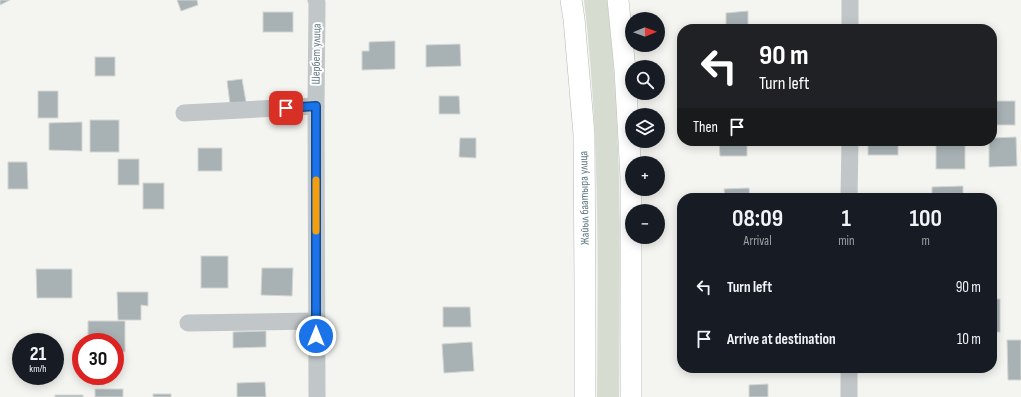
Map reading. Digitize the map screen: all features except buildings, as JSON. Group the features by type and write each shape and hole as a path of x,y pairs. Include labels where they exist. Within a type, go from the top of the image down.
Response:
{"main road":[{"name":"Жайыл баатыра улица","path":"571,0 584,134 586,289 585,397"},
{"path":"618,0 625,70 631,178 631,397"}],"street":[{"name":"Шербет улица","path":"316,0 317,397"},
{"path":"850,0 850,24"},
{"path":"184,113 316,106"},
{"path":"849,193 850,146"},
{"path":"188,324 316,321"},
{"path":"849,373 849,397"}],"shaded area":[{"path":"584,0 607,0 612,50 616,99 619,198 619,397 597,397 597,198 593,99"}],"slow traffic":[{"path":"316,180 316,231"}],"route":[{"path":"286,108 316,106 316,336"}]}
